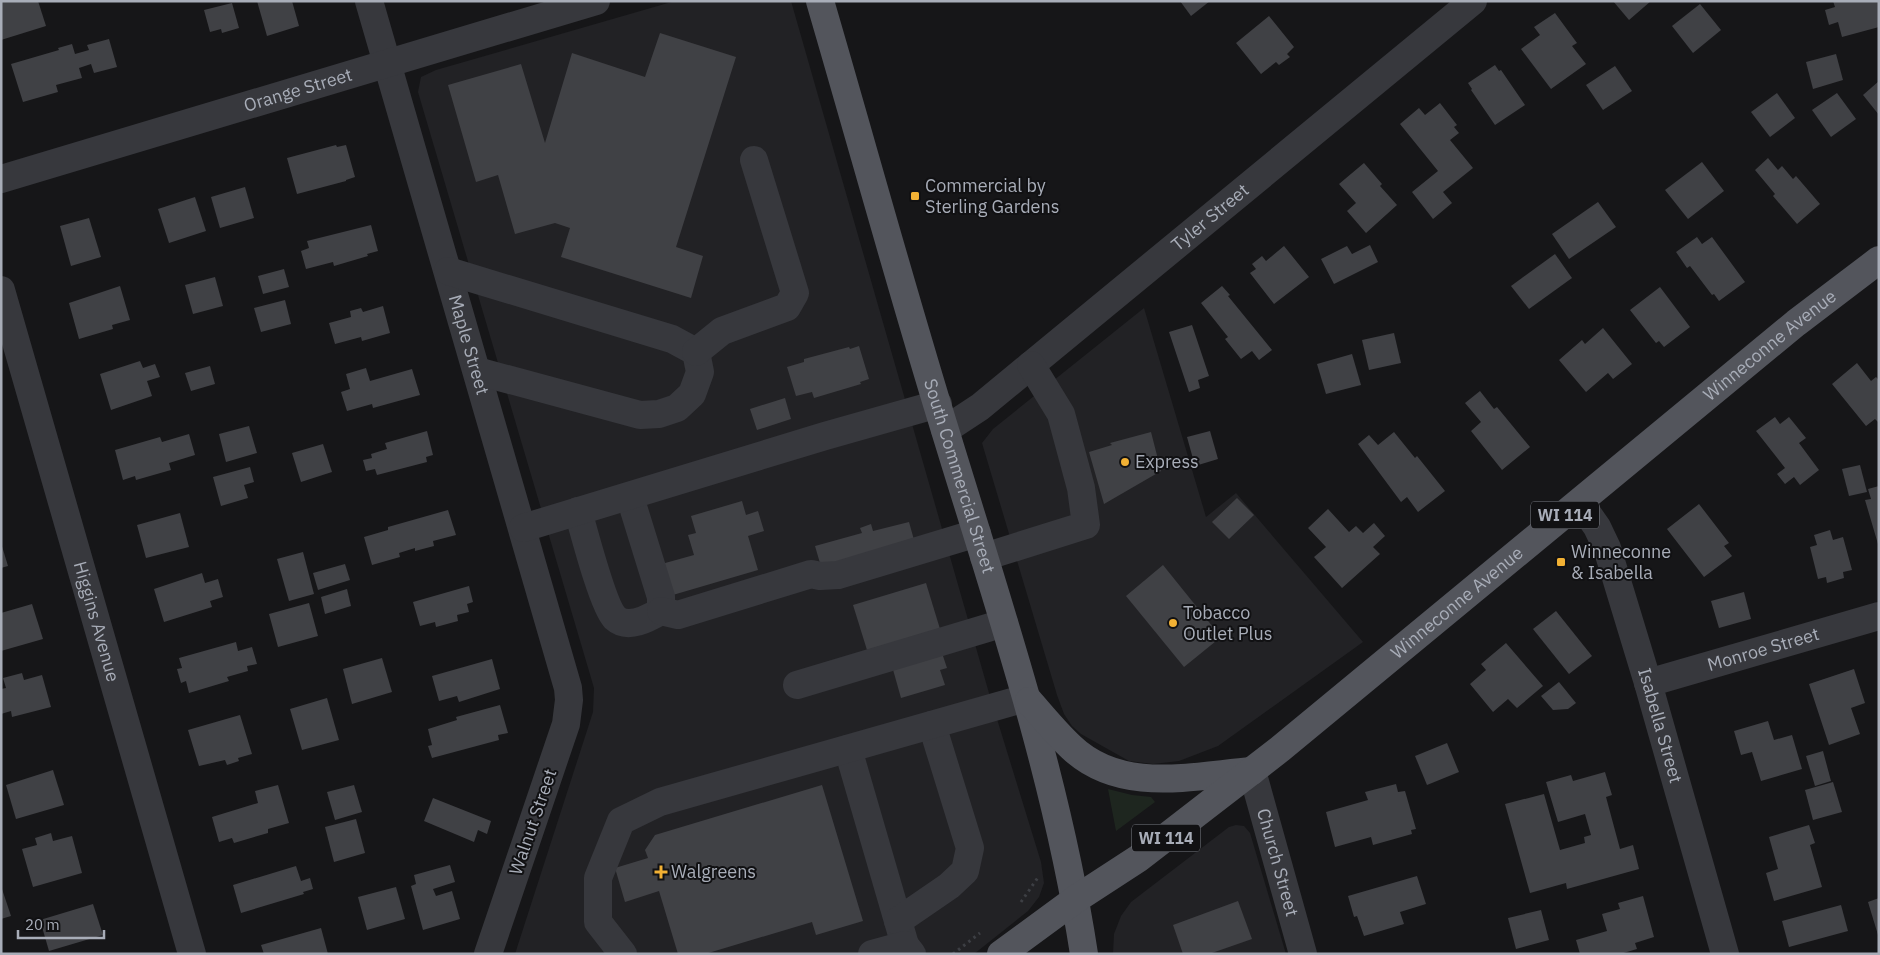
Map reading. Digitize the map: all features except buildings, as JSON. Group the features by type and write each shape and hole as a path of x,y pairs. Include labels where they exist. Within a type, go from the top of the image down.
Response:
{"main road":[{"name":"South Commercial Street","path":"820,1 941,417 1026,698 1057,810 1076,899 1084,954"},
{"name":"Winneconne Avenue","path":"1001,954 1076,899 1139,858 1252,771 1580,503 1796,323 1879,260"},
{"path":"1026,698 1072,748 1102,768 1129,777 1162,779 1252,771"}],"street":[{"name":"Maple Street","path":"369,1 568,688"},
{"name":"Orange Street","path":"1,178 596,1"},
{"name":"Tyler Street","path":"523,528 630,497 825,436 941,417 980,407 1473,1"},
{"path":"696,352 722,330 787,307 795,292 754,160"},
{"path":"448,271 672,339 696,352"},
{"name":"Higgins Avenue","path":"1,290 192,954"},
{"path":"477,371 640,415 659,414 677,408 692,394 700,372 696,352"},
{"path":"578,512 606,602 615,618 628,623 645,620 661,611 678,615 811,574 820,576 838,575 980,545 1086,526 1081,488 1061,414 1031,365"},
{"path":"630,497 661,597 661,611"},
{"name":"Isabella Street","path":"1580,503 1596,527 1606,548 1648,683 1725,954"},
{"name":"Monroe Street","path":"1648,683 1879,616"},
{"path":"797,685 1004,622"},
{"name":"Walnut Street","path":"488,954 566,724 569,700 568,688"},
{"path":"623,954 598,922 598,878 621,822 660,802 1026,698"},
{"path":"872,954 905,940 949,886 966,872 970,848 932,725"},
{"path":"848,749 905,940"},
{"name":"Church Street","path":"1252,771 1304,954"}],"path":[{"path":"1014,908 1021,902 1039,876"},
{"path":"952,954 983,931"}],"shaded area":[{"path":"675,1 791,1 989,693 1041,862 1044,883 1039,897 1028,911 974,954 515,954 593,712 594,688 418,92 421,77 436,70"},
{"path":"1144,308 1206,517 1236,493 1363,642 1218,746 1179,761 1153,764 1129,761 1081,734 1072,726 1064,714 982,443 993,429"},
{"path":"1108,789 1132,795 1151,797 1155,802 1116,831"},
{"path":"1236,825 1244,826 1250,833 1286,954 1113,954 1114,934 1121,916 1131,902 1229,827"}],"place":[{"name":"Commercial by Sterling Gardens","path":"915,196"},
{"name":"Express","path":"1125,462"},
{"name":"Winneconne & Isabella","path":"1561,562"},
{"name":"Tobacco Outlet Plus","path":"1173,623"},
{"name":"Walgreens","path":"661,872"}]}
